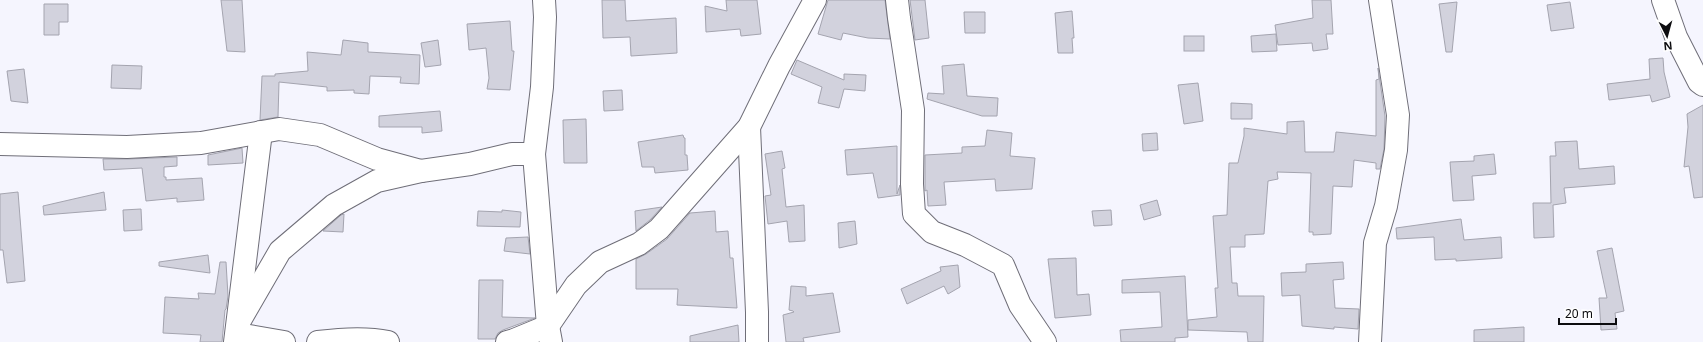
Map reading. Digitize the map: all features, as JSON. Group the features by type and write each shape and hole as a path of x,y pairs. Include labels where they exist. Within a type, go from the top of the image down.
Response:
{"street":[{"path":"544,0 545,17 542,87 534,154 550,334"},
{"path":"550,334 576,285 600,262 639,244 659,229 749,127 778,66 815,0"},
{"path":"897,0 898,18 913,110 912,184 914,214 932,232 965,245 1003,265 1020,305 1045,342"},
{"path":"1370,342 1375,243 1386,206 1396,150 1398,116 1380,0"},
{"path":"1663,0 1676,37 1699,82 1703,85"},
{"path":"749,127 757,342"},
{"path":"0,144 134,147 201,143 278,129 320,135 377,159 420,171"},
{"path":"237,333 261,132"},
{"path":"237,333 280,251 334,204 377,181 420,171 470,164 512,154 534,154"},
{"path":"237,333 284,342"},
{"path":"507,342 550,334"},
{"path":"318,342 343,339 378,340 388,342"}],"building":[{"path":"221,0 242,0 245,52 227,51"},
{"path":"602,0 625,0 626,21 676,18 677,53 631,56 630,37 603,38"},
{"path":"726,0 757,0 761,34 741,36 740,29 706,32 705,6 727,11"},
{"path":"828,0 885,0 890,39 868,38 843,33 841,40 818,34"},
{"path":"910,0 925,0 929,38 915,40"},
{"path":"1312,0 1331,0 1333,34 1326,34 1328,49 1313,51 1312,43 1278,45 1275,25 1313,18"},
{"path":"1457,2 1452,52 1446,52 1439,4"},
{"path":"1570,2 1574,28 1551,31 1547,5"},
{"path":"44,4 68,4 68,22 59,22 59,35 44,35"},
{"path":"1072,11 1074,38 1072,38 1073,53 1058,53 1055,13"},
{"path":"964,12 985,12 985,33 965,33"},
{"path":"510,21 512,51 514,51 510,90 487,89 489,78 486,48 469,50 467,24"},
{"path":"1276,34 1277,51 1252,52 1251,36"},
{"path":"1184,36 1204,36 1204,51 1184,51"},
{"path":"343,40 368,43 368,52 420,55 419,84 400,83 401,77 370,76 369,94 354,93 354,90 327,91 327,87 279,82 278,117 260,120 262,76 275,76 275,74 308,71 307,52 341,55"},
{"path":"438,40 441,65 425,67 421,43"},
{"path":"1663,58 1664,72 1670,97 1652,102 1650,95 1609,100 1607,84 1650,79 1649,59"},
{"path":"797,60 844,80 844,74 866,75 865,91 844,89 839,108 818,103 822,87 791,74"},
{"path":"964,64 967,96 998,98 997,116 982,116 927,99 928,93 944,94 942,66"},
{"path":"112,65 142,66 141,89 111,88"},
{"path":"1378,68 1385,116 1384,149 1380,169 1376,169 1376,163 1354,160 1352,187 1333,186 1331,234 1313,235 1313,232 1309,232 1311,173 1277,172 1278,179 1268,181 1264,234 1245,235 1245,247 1230,247 1232,283 1237,283 1238,296 1264,296 1263,342 1248,342 1247,332 1188,330 1188,320 1217,317 1215,288 1218,288 1213,216 1227,215 1229,163 1238,163 1244,136 1244,128 1287,134 1287,122 1304,121 1305,152 1334,152 1336,132 1376,136 1376,80 1379,79"},
{"path":"24,69 28,103 11,101 7,71"},
{"path":"1198,83 1203,121 1184,124 1178,85"},
{"path":"622,90 623,110 604,111 603,91"},
{"path":"1231,103 1252,104 1252,119 1231,119"},
{"path":"1703,105 1703,197 1694,198 1689,166 1684,167 1688,127 1687,114"},
{"path":"440,111 442,131 422,133 422,127 379,127 379,116"},
{"path":"586,119 587,163 564,163 563,120"},
{"path":"987,130 1012,133 1010,156 1035,158 1032,189 996,191 995,179 944,182 946,205 928,206 927,190 925,191 925,155 962,153 962,147 985,146"},
{"path":"1157,133 1158,150 1143,151 1142,134"},
{"path":"683,135 685,138 685,155 687,155 688,170 655,173 654,167 642,167 638,142"},
{"path":"1577,141 1579,169 1614,166 1615,184 1564,188 1566,203 1553,205 1554,237 1534,238 1533,203 1551,203 1550,156 1556,156 1555,142"},
{"path":"897,146 897,194 900,185 900,195 878,198 873,173 847,175 845,150"},
{"path":"242,148 243,163 208,165 208,155"},
{"path":"782,151 785,168 782,169 786,207 804,205 805,241 789,242 787,221 768,224 765,196 771,195 765,154"},
{"path":"1494,154 1496,174 1472,176 1474,200 1453,201 1450,162 1474,161 1474,156"},
{"path":"177,157 177,166 164,167 164,177 166,177 166,180 202,178 204,200 177,202 177,198 146,201 142,168 104,170 103,159"},
{"path":"18,192 25,281 7,283 3,250 0,250 0,194"},
{"path":"104,192 106,210 44,215 43,206"},
{"path":"1157,200 1161,215 1144,220 1140,205"},
{"path":"662,207 650,220 636,231 635,211"},
{"path":"141,209 142,230 124,231 123,210"},
{"path":"502,210 521,212 520,227 477,226 478,211 502,212"},
{"path":"1111,210 1112,225 1094,226 1092,211"},
{"path":"715,211 716,232 728,231 730,258 733,258 737,308 677,305 678,289 636,289 636,259 646,254 667,239 690,213"},
{"path":"344,214 343,232 323,231 341,215"},
{"path":"1461,219 1464,240 1501,237 1502,258 1456,261 1456,259 1435,260 1434,237 1397,239 1396,228"},
{"path":"855,221 857,244 839,248 838,223"},
{"path":"528,237 530,254 504,251 506,238"},
{"path":"1612,248 1624,311 1615,313 1617,329 1601,330 1599,298 1607,298 1597,251"},
{"path":"208,255 210,273 159,266 159,262"},
{"path":"1076,258 1077,295 1089,294 1091,315 1055,318 1048,259"},
{"path":"220,262 226,262 228,296 222,342 200,342 201,335 163,333 165,297 199,299 198,293 215,294"},
{"path":"1343,262 1344,279 1333,280 1335,308 1359,309 1358,329 1334,327 1334,329 1302,326 1300,295 1282,296 1281,273 1306,272 1306,264"},
{"path":"958,265 960,287 948,294 944,286 907,304 901,289 941,271 940,267"},
{"path":"1185,276 1188,337 1175,338 1175,342 1121,342 1120,330 1162,327 1160,292 1122,293 1122,280"},
{"path":"479,280 503,280 502,317 535,318 503,330 498,333 495,339 478,339"},
{"path":"791,286 806,287 806,296 833,293 840,332 803,338 804,342 786,342 783,315 794,312 789,310"},
{"path":"738,325 739,342 690,342 690,336"},
{"path":"1524,327 1524,342 1474,342 1474,330"}]}
